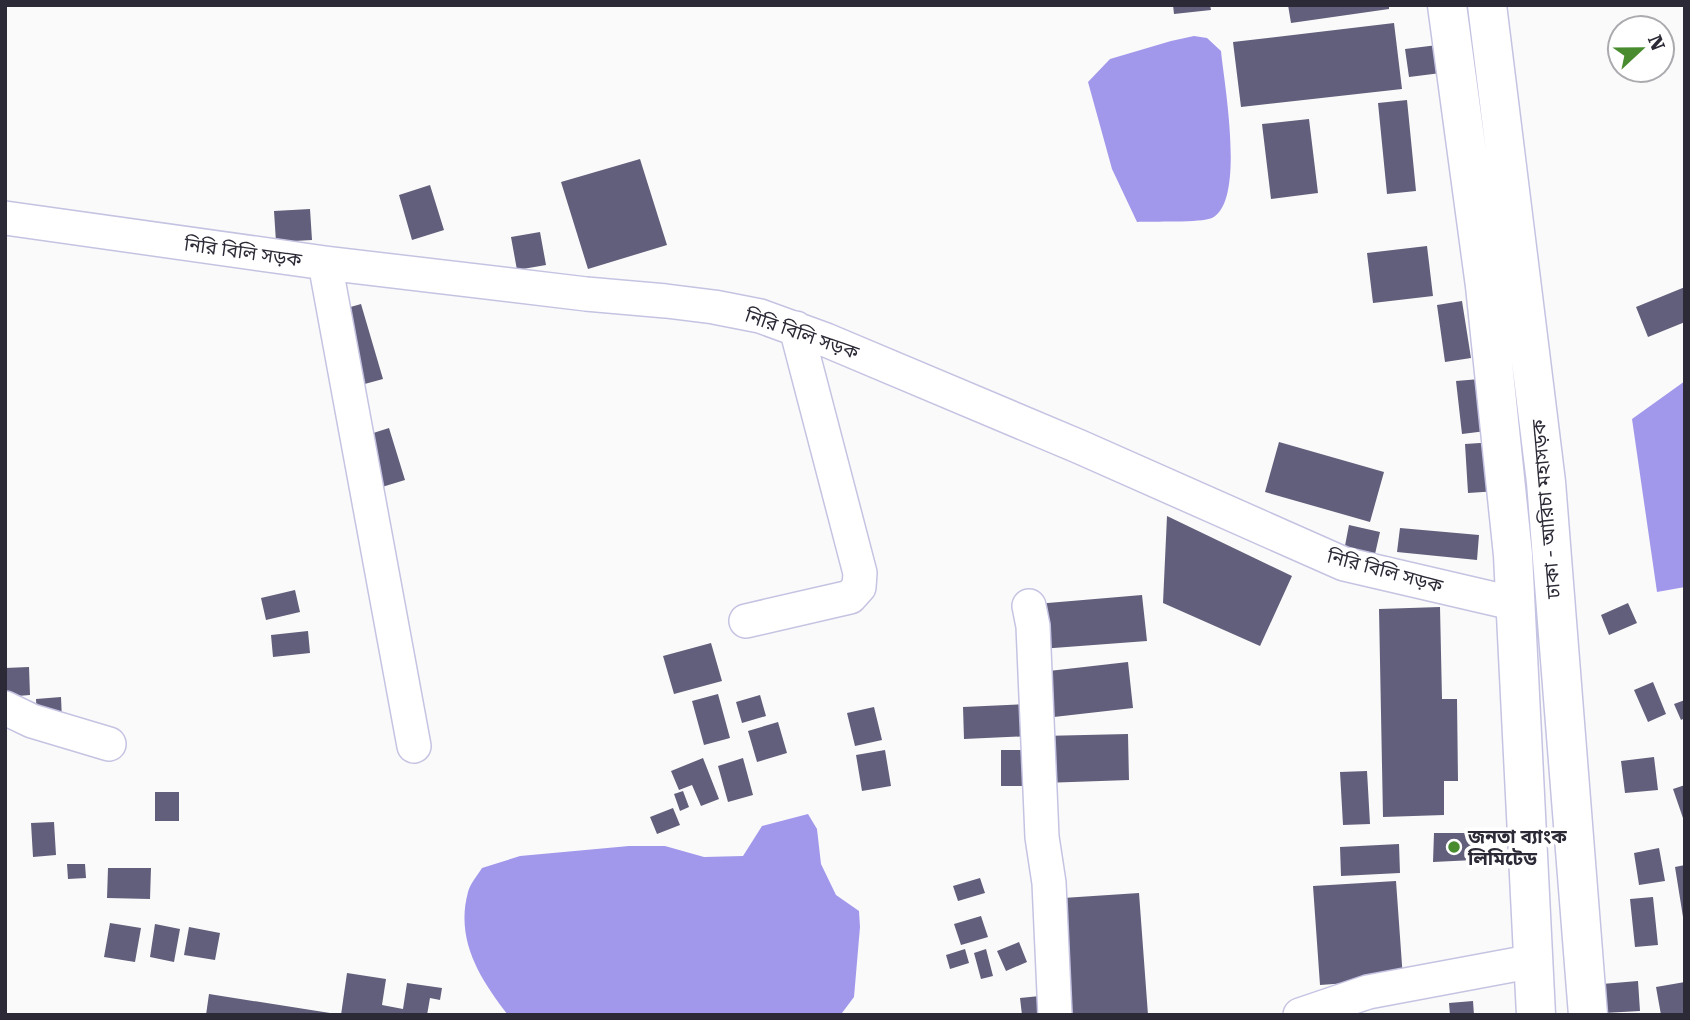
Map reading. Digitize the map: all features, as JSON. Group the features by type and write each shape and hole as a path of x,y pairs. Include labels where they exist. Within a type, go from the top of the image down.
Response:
{"highway":[{"path":"1447,5 1485,286 1513,555 1536,1015"},
{"name":"ঢাকা - আরিচা মহাসড়ক","path":"1487,5 1546,482 1588,1015"}],"street":[{"name":"নিরি বিলি সড়ক","path":"5,218 325,263 714,307 760,316 796,328 1080,447 1344,564 1516,604"},
{"path":"325,263 414,746"},
{"path":"746,621 850,597 859,587 859,573 796,328"},
{"path":"1029,606 1033,626 1042,837 1049,883 1055,1015"},
{"path":"5,708 32,721 109,744"},
{"path":"1300,1015 1368,992 1534,961"}],"shaded area":[{"path":"1194,36 1207,38 1221,51 1230,140 1228,190 1222,208 1212,218 1137,222 1112,169 1088,82 1110,59"},
{"path":"1685,381 1685,587 1657,592 1632,419"},
{"path":"808,814 817,829 821,864 836,895 859,911 854,997 842,1013 508,1015 488,987 473,958 465,926 465,910 469,889 482,868 520,856 629,846 665,846 704,857 743,856 762,826"}],"building":[{"path":"1173,5 1210,5 1211,10 1174,14"},
{"path":"1288,5 1389,5 1389,9 1291,23"},
{"path":"1394,23 1402,89 1241,107 1233,42"},
{"path":"1454,43 1457,71 1409,77 1405,49"},
{"path":"1407,100 1416,191 1387,194 1378,103"},
{"path":"1309,119 1318,193 1271,199 1262,124"},
{"path":"640,159 667,245 588,269 561,182"},
{"path":"430,185 444,230 412,240 399,195"},
{"path":"310,209 312,240 276,242 274,211"},
{"path":"540,232 546,265 517,270 511,237"},
{"path":"1427,246 1433,296 1373,303 1367,253"},
{"path":"1685,287 1685,322 1648,337 1636,307"},
{"path":"1462,301 1471,358 1445,362 1437,305"},
{"path":"361,304 383,379 361,385 340,310"},
{"path":"1480,379 1486,431 1462,434 1456,381"},
{"path":"389,428 405,480 382,487 367,435"},
{"path":"1279,442 1384,472 1370,522 1265,492"},
{"path":"1495,442 1498,491 1468,493 1465,444"},
{"path":"1167,516 1292,576 1260,646 1163,603"},
{"path":"1349,525 1380,532 1373,563 1343,556"},
{"path":"1400,528 1479,535 1477,560 1397,552"},
{"path":"295,590 300,612 266,620 261,598"},
{"path":"1142,595 1147,641 1040,649 1036,604"},
{"path":"1628,603 1637,623 1609,635 1601,615"},
{"path":"1440,607 1442,699 1457,699 1458,781 1444,781 1444,815 1383,817 1379,609"},
{"path":"308,631 310,653 273,657 271,635"},
{"path":"711,643 722,681 674,694 663,656"},
{"path":"1128,662 1133,708 1045,718 1040,672"},
{"path":"29,667 30,695 5,697 5,668"},
{"path":"1653,682 1666,714 1648,722 1634,690"},
{"path":"718,694 730,738 704,745 692,701"},
{"path":"760,695 766,716 742,723 736,702"},
{"path":"61,697 62,720 37,722 36,699"},
{"path":"1685,700 1685,718 1681,720 1674,704"},
{"path":"1029,704 1031,736 964,739 963,707"},
{"path":"874,707 882,740 855,746 847,713"},
{"path":"778,722 787,753 757,762 748,731"},
{"path":"1128,734 1129,780 1043,783 1042,736"},
{"path":"885,750 891,786 862,791 856,755"},
{"path":"1001,750 1034,750 1035,786 1001,786"},
{"path":"1654,757 1658,790 1625,793 1621,761"},
{"path":"703,758 719,799 701,806 692,785 679,790 671,771"},
{"path":"743,758 753,795 728,802 718,766"},
{"path":"1367,771 1370,824 1343,825 1340,772"},
{"path":"1685,785 1685,821 1684,821 1673,789"},
{"path":"683,791 689,807 680,811 674,794"},
{"path":"155,792 179,792 179,821 155,821"},
{"path":"673,808 680,825 657,834 650,817"},
{"path":"54,822 56,855 33,857 31,823"},
{"name":"জনতা ব্যাংক লিমিটেড","path":"1434,833 1473,833 1474,860 1433,862"},
{"path":"1399,844 1400,873 1341,876 1340,847"},
{"path":"1659,848 1665,881 1639,885 1634,853"},
{"path":"67,864 85,864 86,878 68,879"},
{"path":"1685,865 1685,917 1683,917 1675,867"},
{"path":"108,868 151,868 150,899 107,898"},
{"path":"980,878 985,893 958,901 953,886"},
{"path":"1396,881 1403,979 1320,985 1313,886"},
{"path":"1139,893 1148,1015 1072,1015 1063,898"},
{"path":"1653,897 1658,945 1635,947 1630,899"},
{"path":"981,916 988,937 961,945 954,924"},
{"path":"110,923 141,928 135,962 104,957"},
{"path":"155,924 180,929 174,962 150,957"},
{"path":"189,927 220,933 215,960 184,955"},
{"path":"1019,942 1027,962 1006,971 997,951"},
{"path":"965,949 969,963 950,969 946,955"},
{"path":"986,949 993,976 981,979 974,953"},
{"path":"347,973 386,979 382,1005 403,1009 407,983 442,988 440,1000 430,998 427,1015 341,1015"},
{"path":"1638,981 1640,1011 1604,1013 1602,984"},
{"path":"1685,982 1685,1015 1661,1015 1656,987"},
{"path":"209,994 330,1013 330,1015 206,1015"},
{"path":"1050,995 1051,1015 1022,1015 1020,998"},
{"path":"1473,1001 1474,1015 1450,1015 1449,1003"}],"place":[{"name":"জনতা ব্যাংক লিমিটেড","path":"1454,847"}]}
